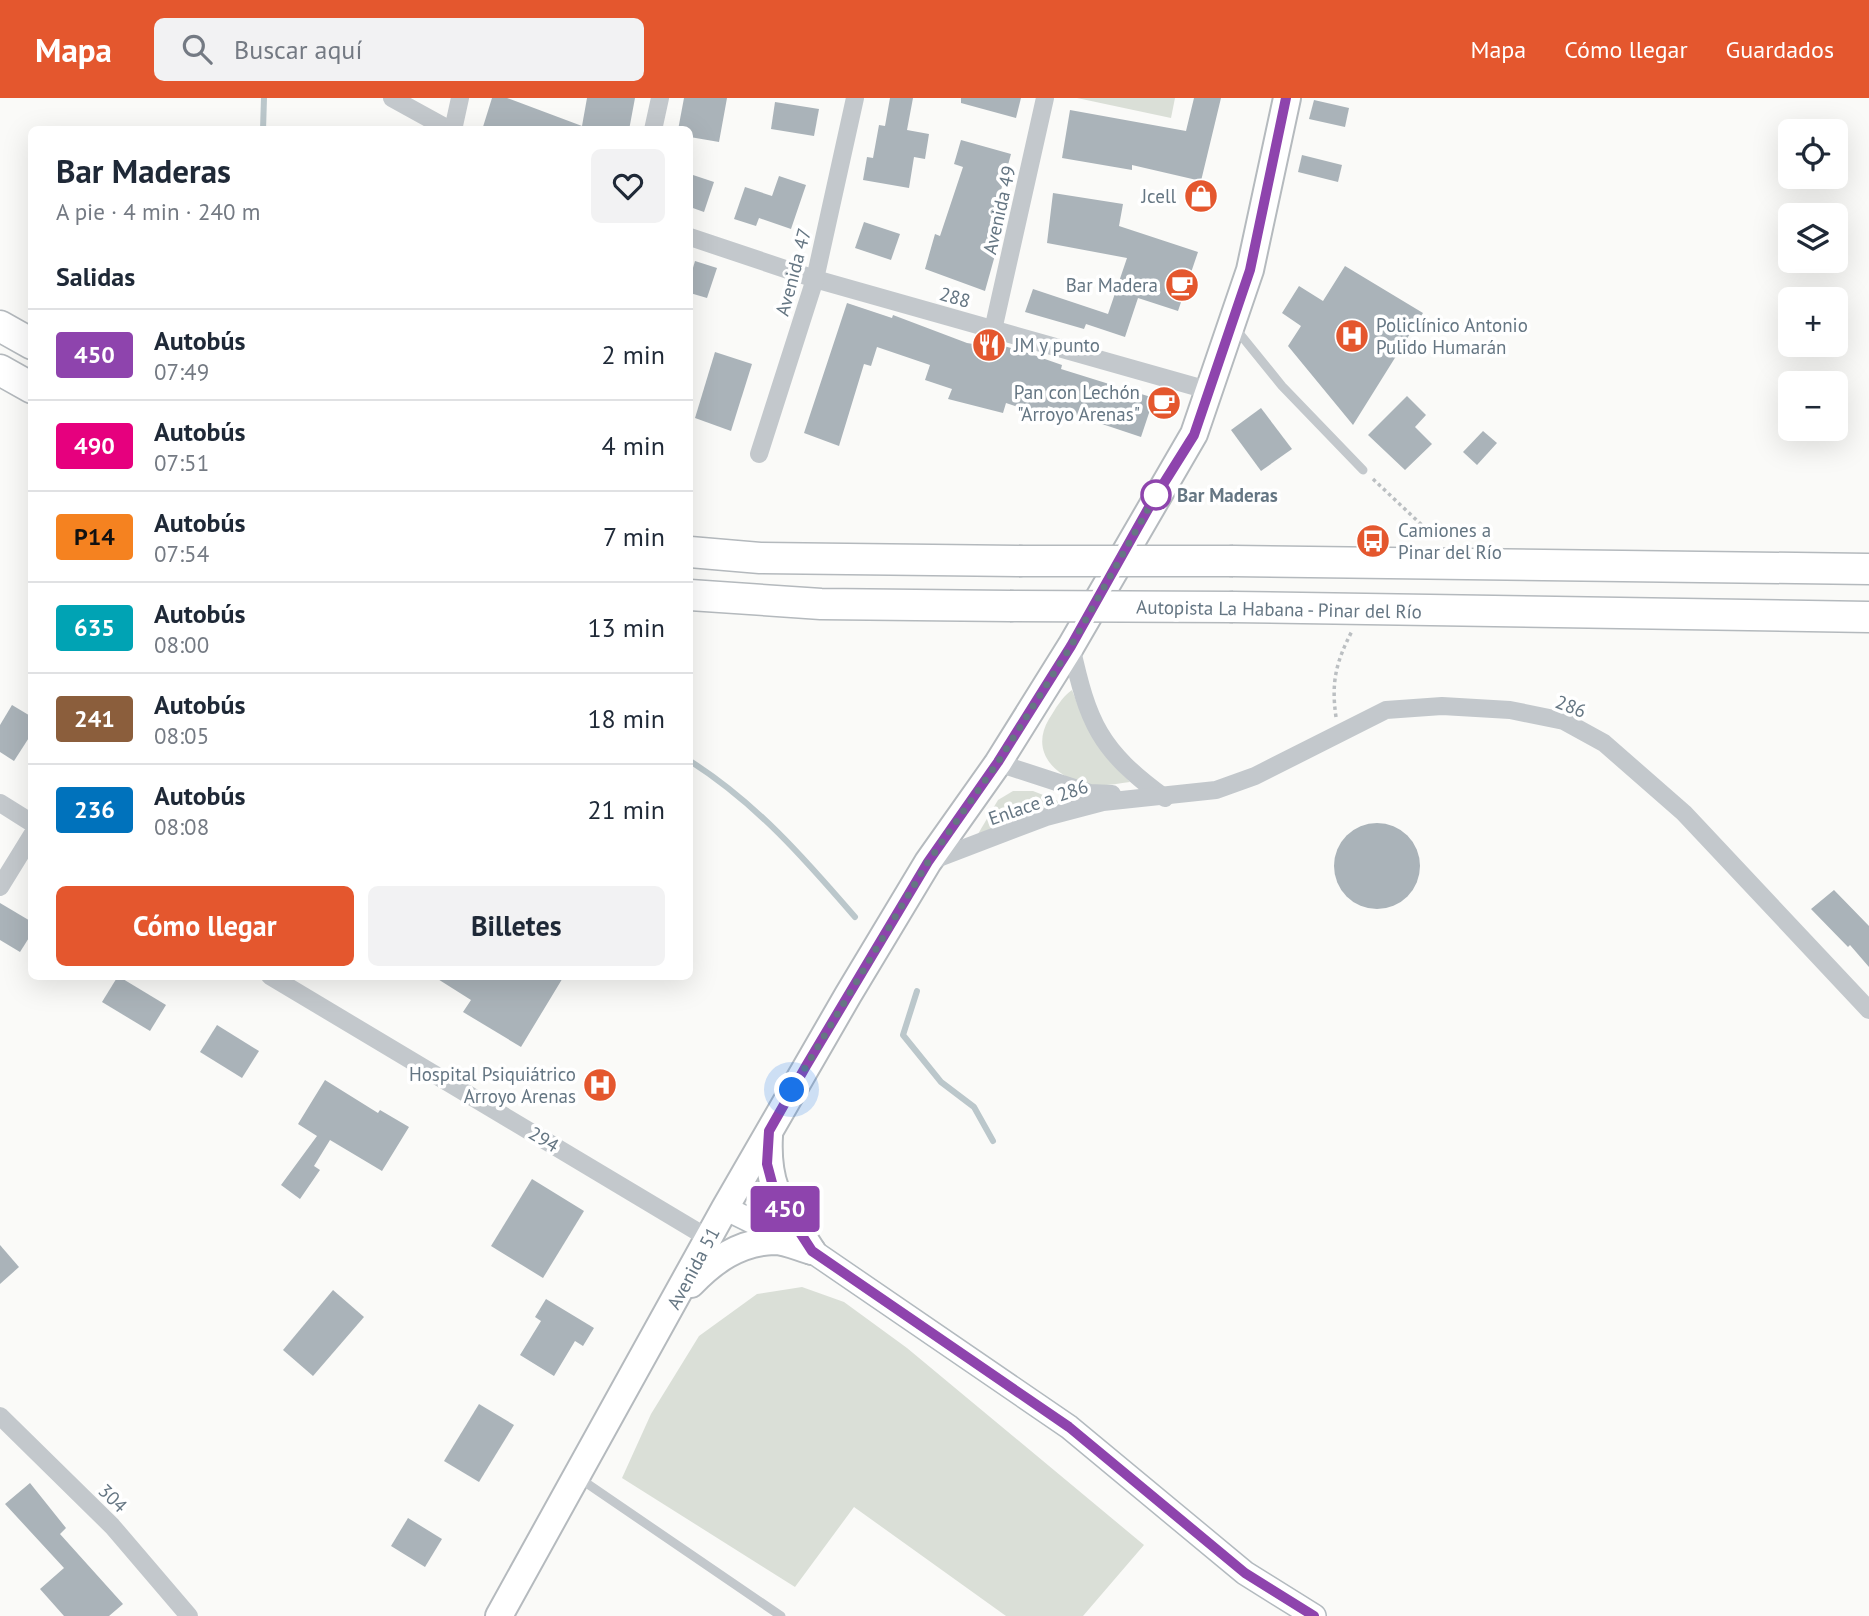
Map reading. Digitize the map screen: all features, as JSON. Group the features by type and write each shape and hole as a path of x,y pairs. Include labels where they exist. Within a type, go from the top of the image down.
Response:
{"highway":[{"path":"0,326 28,342"},
{"path":"0,370 28,386"},
{"path":"693,552 760,558 1869,569"},
{"path":"1240,561 1241,608"},
{"name":"Autopista La Habana - Pinar del Río","path":"693,595 821,604 1869,617"}],"main road":[{"name":"Avenida 51","path":"499,1616 769,1131 928,862 998,762 1071,646 1152,502 1194,435 1250,270 1286,98"},
{"path":"769,1131 767,1164 775,1194 812,1251"},
{"path":"725,1208 812,1251 1069,1427 1245,1573 1307,1614"},
{"path":"675,1300 710,1264 737,1248 775,1241 812,1251"}],"street":[{"path":"392,98 444,126"},
{"path":"453,126 460,98"},
{"path":"654,126 660,98"},
{"name":"Avenida 47","path":"759,454 815,279 855,98"},
{"name":"Avenida 49","path":"993,330 1045,98"},
{"name":"288","path":"693,238 815,279 1211,391"},
{"path":"1071,646 1082,694 1107,748 1137,778 1165,798"},
{"name":"286","path":"1165,798 1216,790 1255,776 1366,718 1406,707 1510,710 1563,721 1604,743 1684,813 1869,1010"},
{"name":"Enlace a 286","path":"998,762 1090,793 1165,798"},
{"name":"Enlace a 286","path":"928,862 1067,811 1103,802 1165,798"},
{"path":"0,803 28,820"},
{"path":"0,887 28,842"},
{"name":"294","path":"277,980 708,1238"},
{"name":"304","path":"0,1416 112,1526 189,1616"}],"lane":[{"path":"1233,325 1282,386 1363,470"},
{"path":"578,1476 781,1616"}],"path":[{"path":"1363,470 1426,529 1448,541"},
{"path":"1339,733 1333,698 1336,661 1364,610"}],"shaded area":[{"path":"1077,98 1175,98 1171,118"},
{"path":"1072,690 1095,740 1130,782 1099,785 1082,783 1061,773 1047,759 1043,750 1044,730 1059,703"},
{"path":"1013,791 1033,791 1061,802 978,834 998,800"},
{"path":"802,1287 844,1302 907,1348 1144,1545 1083,1616 1006,1616 854,1507 795,1587 622,1478 651,1414 699,1336 757,1294"}],"building":[{"path":"492,98 507,98 582,126 483,126"},
{"path":"587,98 635,98 630,126 582,126"},
{"path":"684,98 727,98 719,142 693,138 693,126 679,126"},
{"path":"890,98 913,98 907,130 929,134 925,159 914,157 909,188 863,180 867,157 873,158 879,125 885,126"},
{"path":"961,98 1021,98 1016,118 961,103"},
{"path":"1194,98 1221,98 1201,181 1132,165 1132,170 1062,158 1070,110 1186,131"},
{"path":"1314,100 1349,108 1345,127 1309,119"},
{"path":"775,102 819,109 814,136 771,129"},
{"path":"961,140 1011,154 998,201 1009,205 985,291 925,269 935,234 940,236 963,167 954,164"},
{"path":"1302,155 1342,165 1338,182 1298,172"},
{"path":"693,175 714,182 704,212 693,208"},
{"path":"779,176 806,185 791,229 759,218 756,226 734,219 745,187 772,196"},
{"path":"1053,193 1123,204 1119,226 1198,252 1178,311 1138,298 1125,337 1086,324 1084,329 1025,312 1033,289 1108,314 1127,258 1047,243"},
{"path":"864,222 900,234 891,260 855,248"},
{"path":"695,261 717,268 707,298 693,294"},
{"name":"Policlínico Antonio Pulido Humarán","path":"1345,266 1423,313 1353,425 1288,346 1301,326 1282,313 1299,286 1323,301"},
{"path":"847,303 892,318 893,315 967,343 985,346 986,341 1022,351 1062,365 1061,369 1154,398 1141,437 1048,406 1045,416 1006,403 1003,413 948,399 952,389 925,380 930,365 877,347 871,366 864,364 839,446 804,433"},
{"path":"715,352 752,364 731,431 695,418"},
{"path":"1407,396 1426,415 1415,427 1432,444 1405,470 1368,435"},
{"path":"1261,408 1292,449 1261,471 1231,430"},
{"path":"1483,431 1497,443 1477,465 1463,452"},
{"path":"12,705 28,715 28,739 14,761 0,752 0,725"},
{"path":"1377,823 1394,826 1408,835 1417,849 1420,866 1417,883 1408,897 1394,906 1377,909 1360,906 1346,897 1337,883 1334,866 1337,849 1346,835 1360,826"},
{"path":"1834,890 1869,926 1869,967 1850,945 1848,947 1811,909"},
{"path":"0,903 28,920 28,939 20,952 0,940"},
{"path":"116,980 125,980 166,1005 150,1031 102,1002"},
{"path":"439,980 562,980 521,1047 463,1012 471,1000"},
{"path":"217,1025 259,1051 242,1078 200,1052"},
{"path":"325,1080 378,1113 380,1110 409,1127 382,1171 330,1140 314,1166 320,1170 300,1199 281,1185 317,1136 298,1124"},
{"path":"532,1179 584,1211 543,1278 491,1246"},
{"path":"0,1245 19,1267 0,1284"},
{"path":"333,1290 364,1317 313,1376 283,1350"},
{"path":"546,1299 594,1328 583,1346 575,1341 554,1376 520,1355 541,1321 535,1317"},
{"path":"479,1404 514,1425 479,1482 444,1461"},
{"path":"30,1483 66,1528 60,1534 123,1604 109,1616 64,1616 40,1589 64,1568 5,1504"},
{"path":"408,1518 442,1539 425,1567 391,1546"}],"waterway":[{"path":"263,126 264,98"},
{"path":"693,763 758,813 855,917"},
{"path":"917,991 903,1035 941,1082 974,1107 993,1141"}],"bus line":[{"name":"450","path":"1286,98 1250,270 1194,435 1163,482 1071,646 998,762 928,862 806,1066 769,1131 767,1164 775,1194 812,1251 1069,1427 1245,1573 1314,1616"}],"place":[{"name":"Jcell","path":"1201,196"},
{"name":"Bar Madera","path":"1182,285"},
{"name":"Policlínico Antonio Pulido Humarán","path":"1352,336"},
{"name":"JM y punto","path":"989,345"},
{"name":"Pan con Lechón \"Arroyo Arenas\"","path":"1164,403"},
{"name":"Bar Maderas","path":"1156,495"},
{"name":"Camiones a Pinar del Río","path":"1373,541"},
{"name":"Hospital Psiquiátrico Arroyo Arenas","path":"600,1085"}],"route":[{"path":"792,1090 928,862 998,762 1071,646 1156,495"}]}
